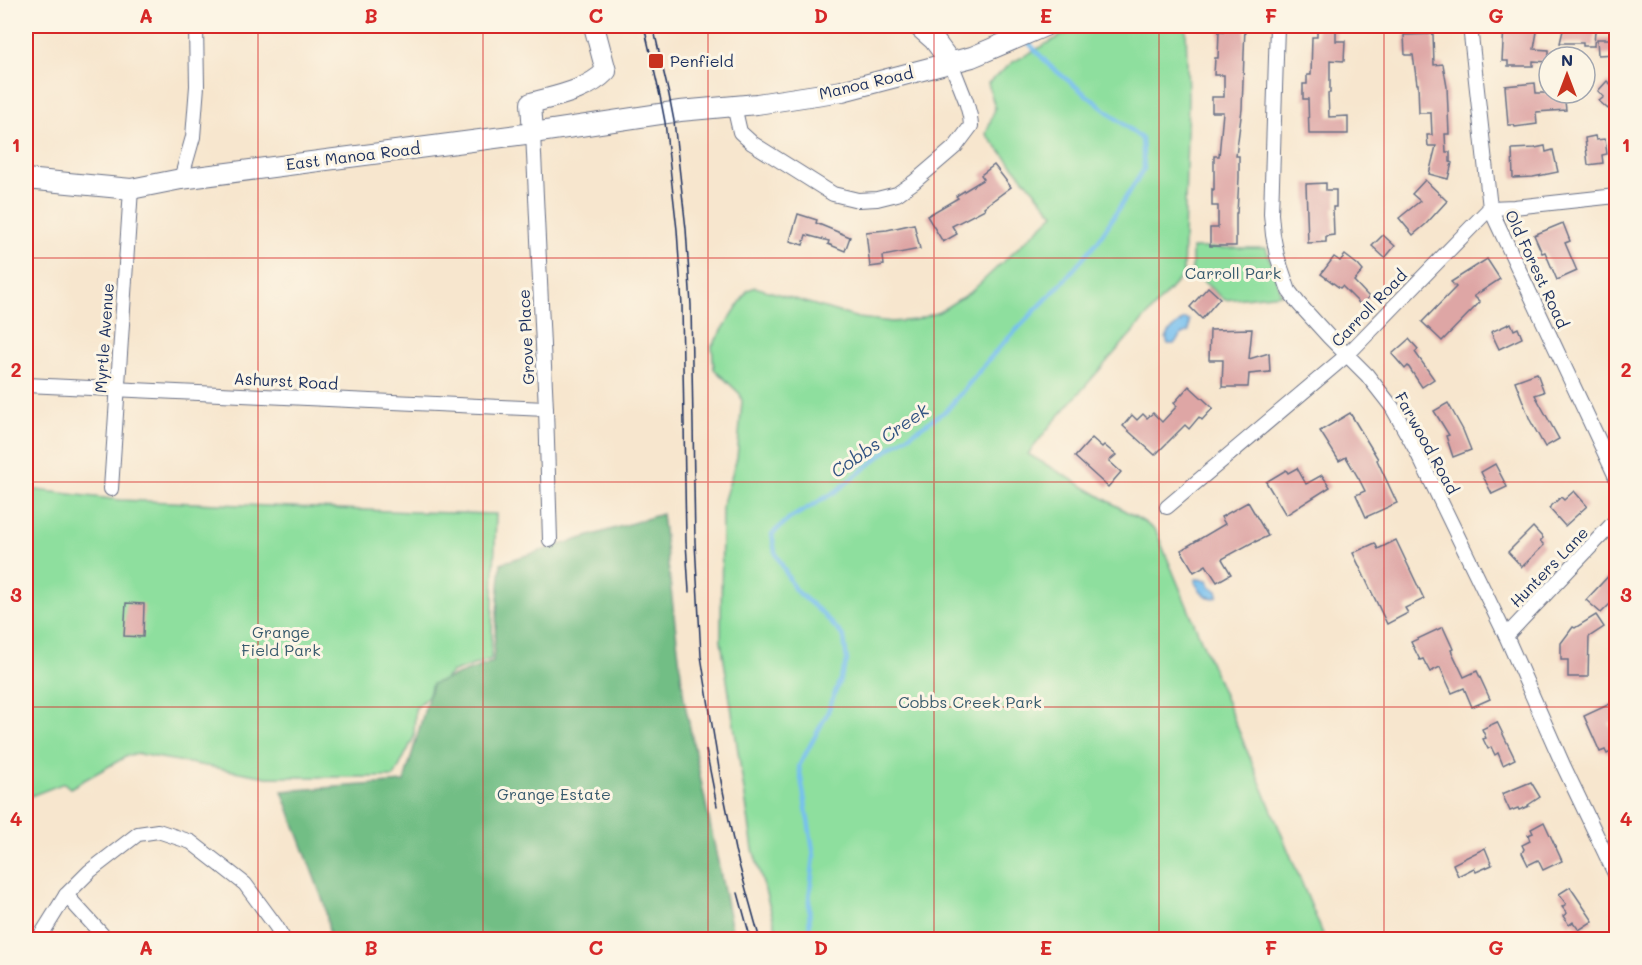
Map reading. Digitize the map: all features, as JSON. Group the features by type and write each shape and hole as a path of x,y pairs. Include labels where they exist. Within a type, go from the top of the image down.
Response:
{"main road":[{"path":"533,133 531,104 583,87 606,71 594,26"},
{"path":"918,26 934,40 951,63"},
{"name":"Manoa Road","path":"681,111 842,91 972,57 1040,28"},
{"name":"East Manoa Road","path":"26,179 131,189 181,179 533,133 681,111"}],"street":[{"path":"181,179 193,137 197,86 196,26"},
{"name":"Farwood Road","path":"1277,26 1271,214 1272,235 1289,291 1367,375 1392,407 1506,636 1564,767 1617,876"},
{"name":"Old Forest Road","path":"1470,26 1490,208 1617,477"},
{"path":"734,106 740,132 752,143 833,194 858,200 877,199 897,194 914,182 950,152 967,134 971,126 970,116 951,63"},
{"name":"Grove Place","path":"533,133 550,540"},
{"name":"Myrtle Avenue","path":"111,489 131,189"},
{"path":"1490,208 1617,196"},
{"name":"Carroll Road","path":"1167,507 1347,355 1490,208"},
{"name":"Ashurst Road","path":"26,386 546,409"},
{"name":"Hunters Lane","path":"1506,636 1617,520"},
{"path":"38,939 66,895 90,871 138,834 158,831 191,842 245,884 284,939"},
{"path":"66,895 107,939"}],"green space":[{"name":"Cobbs Creek Park","path":"1079,26 1186,26 1188,98 1183,275 1028,454 1156,531 1325,939 779,939 753,849 721,641 722,506 737,458 742,401 740,394 714,369 712,346 748,290 755,287 858,318 892,322 915,320 939,312 972,291 1054,214 986,134 995,108 988,83 1013,62"},
{"name":"Carroll Park","path":"1192,248 1266,248 1281,294 1225,300 1192,272"},
{"name":"Grange Field Park","path":"28,489 120,500 496,514 491,659 451,673 415,709 414,737 394,777 267,777 139,754 129,755 70,788 64,783 26,798"},
{"name":"Grange Estate","path":"662,514 684,699 734,939 330,939 325,906 282,791 404,782 432,684 493,662 501,563"}],"water":[{"path":"1184,319 1189,320 1189,331 1181,335 1174,344 1168,344 1166,338 1171,330"},
{"path":"1196,579 1208,580 1210,586 1217,591 1217,597 1213,598 1204,594 1195,582"}],"building":[{"path":"1226,26 1245,26 1242,109 1236,156 1239,156 1239,178 1236,246 1210,246 1210,228 1218,228 1218,206 1212,206 1212,189 1214,190 1214,156 1219,156 1223,112 1212,112 1212,97 1224,97 1224,75 1214,75 1215,58 1218,58 1219,31 1226,31"},
{"path":"1317,26 1336,26 1336,41 1345,41 1344,61 1330,60 1330,93 1328,93 1329,117 1348,116 1348,134 1309,134 1308,99 1303,99 1303,84 1307,84 1307,75 1311,75 1312,37 1317,37"},
{"path":"1504,26 1538,26 1534,49 1537,49 1537,61 1533,61 1533,66 1508,66 1508,61 1502,61"},
{"path":"1564,26 1595,30 1594,45 1560,43"},
{"path":"1433,34 1434,65 1443,64 1447,87 1449,134 1445,134 1446,152 1450,152 1452,163 1448,179 1429,174 1436,146 1428,146 1427,135 1432,135 1431,113 1419,113 1418,84 1413,55 1405,55 1404,35"},
{"path":"1597,39 1617,39 1617,54 1598,55"},
{"path":"1607,81 1617,90 1617,110 1611,105 1608,109 1599,101 1604,97 1598,91"},
{"path":"1535,83 1537,105 1565,105 1566,110 1536,112 1537,124 1515,127 1508,125 1505,86"},
{"path":"1595,136 1596,140 1605,139 1607,154 1602,155 1603,163 1588,165 1585,138"},
{"path":"1545,146 1546,152 1553,150 1558,172 1513,178 1512,149"},
{"path":"994,165 1011,187 984,207 985,209 952,226 957,234 943,242 927,216 984,179 981,175"},
{"path":"1425,180 1447,201 1413,235 1399,218 1420,201 1412,194"},
{"path":"1326,183 1326,190 1336,190 1336,207 1333,207 1334,235 1326,236 1326,242 1308,243 1306,184"},
{"path":"798,214 817,220 816,223 850,237 845,251 828,244 829,241 806,235 803,245 790,241"},
{"path":"1563,223 1570,241 1565,243 1577,271 1557,280 1545,252 1542,253 1534,235"},
{"path":"914,224 920,249 883,256 884,265 870,267 866,232"},
{"path":"1383,235 1395,246 1385,258 1372,246"},
{"path":"1345,255 1363,271 1354,281 1369,297 1361,305 1342,286 1340,288 1321,274 1334,257 1340,261"},
{"path":"1487,259 1500,279 1474,296 1480,302 1442,341 1422,322 1456,287 1451,282"},
{"path":"1208,287 1220,298 1202,319 1190,307"},
{"path":"1511,323 1514,330 1518,328 1522,338 1499,349 1491,332"},
{"path":"1252,329 1249,359 1269,353 1270,372 1249,374 1248,387 1222,387 1223,360 1209,360 1210,330"},
{"path":"1409,339 1418,349 1415,352 1434,379 1422,387 1408,366 1405,369 1392,354"},
{"path":"1537,373 1544,392 1535,395 1559,439 1545,447 1530,420 1515,381"},
{"path":"1189,386 1213,408 1202,420 1199,417 1189,429 1185,425 1155,455 1123,426 1132,415 1137,420 1143,414 1147,418 1153,413 1162,422 1177,406 1174,403"},
{"path":"1448,403 1471,450 1453,457 1446,436 1449,435 1434,411"},
{"path":"1350,413 1378,459 1397,503 1366,517 1356,495 1365,491 1359,479 1346,457 1339,461 1320,431"},
{"path":"1092,438 1116,455 1109,461 1121,472 1108,487 1075,457"},
{"path":"1495,464 1507,487 1492,494 1481,472"},
{"path":"1297,468 1306,484 1322,475 1330,487 1286,515 1266,482 1286,470 1288,473"},
{"path":"1574,491 1587,506 1565,526 1549,508 1561,497 1564,500"},
{"path":"1248,502 1268,536 1222,559 1231,574 1217,582 1206,565 1194,572 1181,550 1225,524 1221,517"},
{"path":"1533,527 1543,538 1540,541 1544,545 1522,567 1508,552"},
{"path":"1396,540 1424,599 1405,608 1408,613 1387,624 1353,553 1375,543 1378,549"},
{"path":"1617,567 1617,597 1601,613 1586,600"},
{"path":"126,603 144,604 143,637 124,636"},
{"path":"1596,615 1604,627 1589,637 1588,677 1568,677 1568,660 1561,660 1561,643 1573,627 1575,628"},
{"path":"1443,627 1464,677 1477,671 1490,699 1472,707 1464,688 1452,693 1440,667 1430,672 1423,659 1420,660 1411,642"},
{"path":"1612,703 1617,713 1617,720 1609,723 1617,740 1617,749 1607,754 1605,750 1600,752 1584,716"},
{"path":"1497,722 1515,759 1503,765 1498,753 1495,755 1491,747 1488,749 1483,739 1486,738 1482,729"},
{"path":"1531,782 1540,797 1529,806 1510,811 1502,794"},
{"path":"1544,822 1562,861 1543,870 1538,860 1528,865 1522,853 1524,849 1522,845 1530,841 1528,835 1533,833 1531,829"},
{"path":"1485,848 1492,865 1476,872 1474,868 1458,876 1453,864"},
{"path":"1570,887 1593,921 1579,930 1573,922 1569,925 1563,916 1567,913 1562,907 1566,904 1559,894"}],"waterway":[{"name":"Cobbs Creek","path":"810,940 809,900 814,856 799,766 827,714 847,661 844,637 822,613 795,590 775,552 772,534 789,519 835,492 893,446 947,410 997,350 1060,285 1098,241 1144,169 1142,139 1050,66 1025,39"}],"tram line":[{"path":"644,26 665,122 677,230 682,306 689,592"},
{"path":"653,26 674,121 686,229 691,305 695,542 701,656 721,781 735,850 760,940"},
{"path":"706,750 717,806"},
{"path":"738,893 751,940"}],"place":[{"name":"Penfield","path":"656,61"}]}
